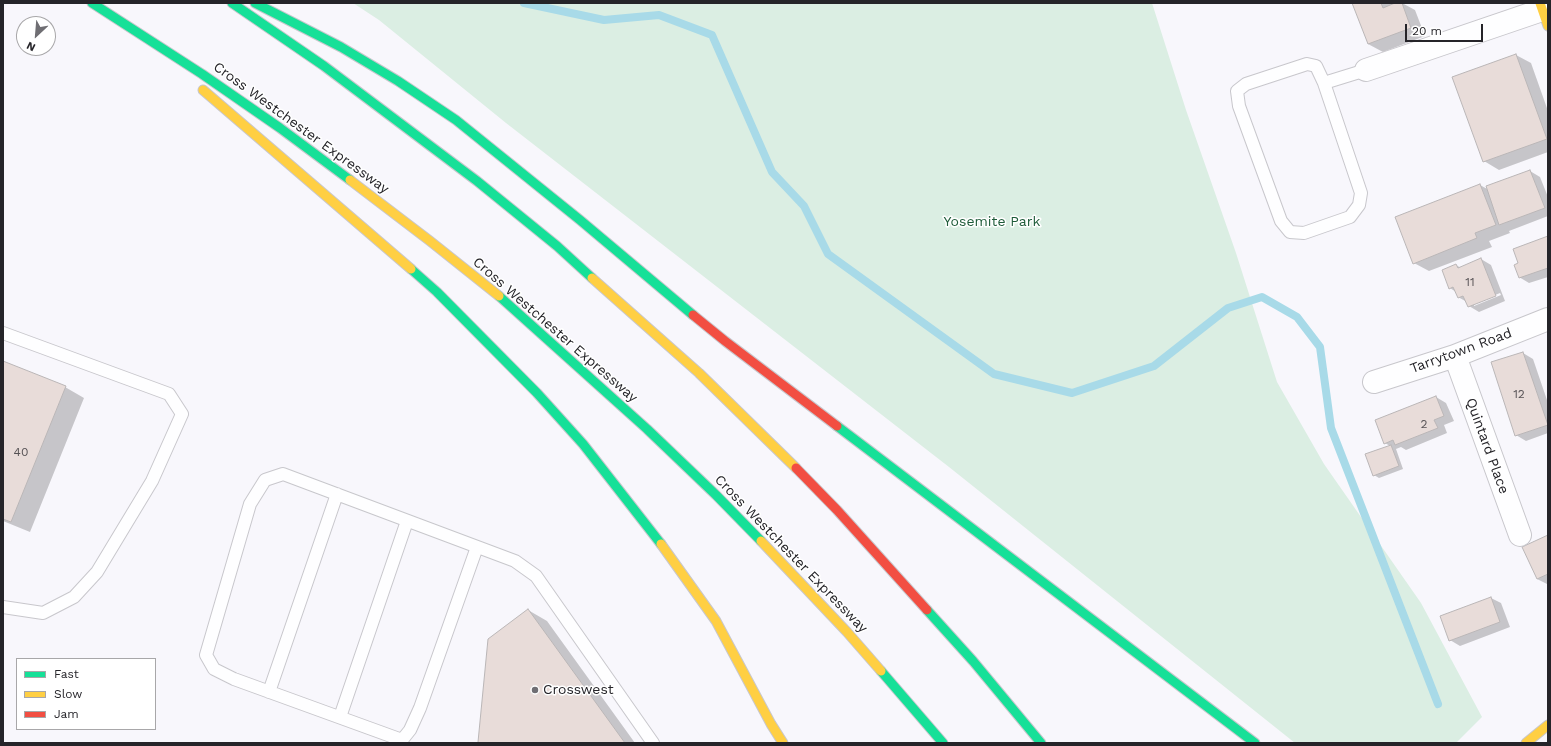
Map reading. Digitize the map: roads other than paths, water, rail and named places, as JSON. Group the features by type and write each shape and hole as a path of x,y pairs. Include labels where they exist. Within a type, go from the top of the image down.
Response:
{"main road":[{"name":"Cross Westchester Expressway","path":"92,3 125,23 280,128 430,240 508,304 641,424 782,562 852,638 943,743"},
{"path":"232,3 324,66 477,181 557,246 699,374 770,441 842,515 973,661 1041,743"},
{"path":"255,3 341,47 398,81 456,120 732,345 1255,743"},
{"path":"125,23 185,75"},
{"path":"198,85 386,246 431,287 537,393 597,462 677,565 716,621 771,724 783,743"},
{"path":"1526,743 1548,725"}],"street":[{"path":"1366,70 1543,13"},
{"name":"Tarrytown Road","path":"1374,382 1455,356 1548,319"},
{"name":"Quintard Place","path":"1455,356 1520,535"}],"lane":[{"path":"1307,64 1316,66 1324,83 1362,193 1359,206 1350,217 1304,234 1290,232 1281,221 1239,106 1237,91 1246,84 1307,64"},
{"path":"1324,83 1366,70"},
{"path":"3,333 169,394 182,414 152,481 97,572 74,597 43,613 3,607"},
{"path":"477,548 420,708 410,730 402,740 234,679 214,668 206,655 250,504 265,480 283,474 514,561 536,576 653,743"},
{"path":"269,692 337,494"},
{"path":"340,717 407,521"}],"waterway":[{"path":"524,3 604,20 659,15 712,35 772,172 804,206 828,254 994,374 1072,393 1154,366 1228,308 1262,297 1297,317 1320,347 1331,428 1438,704"}],"place":[{"name":"Crosswest","path":"535,690"}],"park label":[{"name":"Yosemite Park","path":"992,222"}]}
